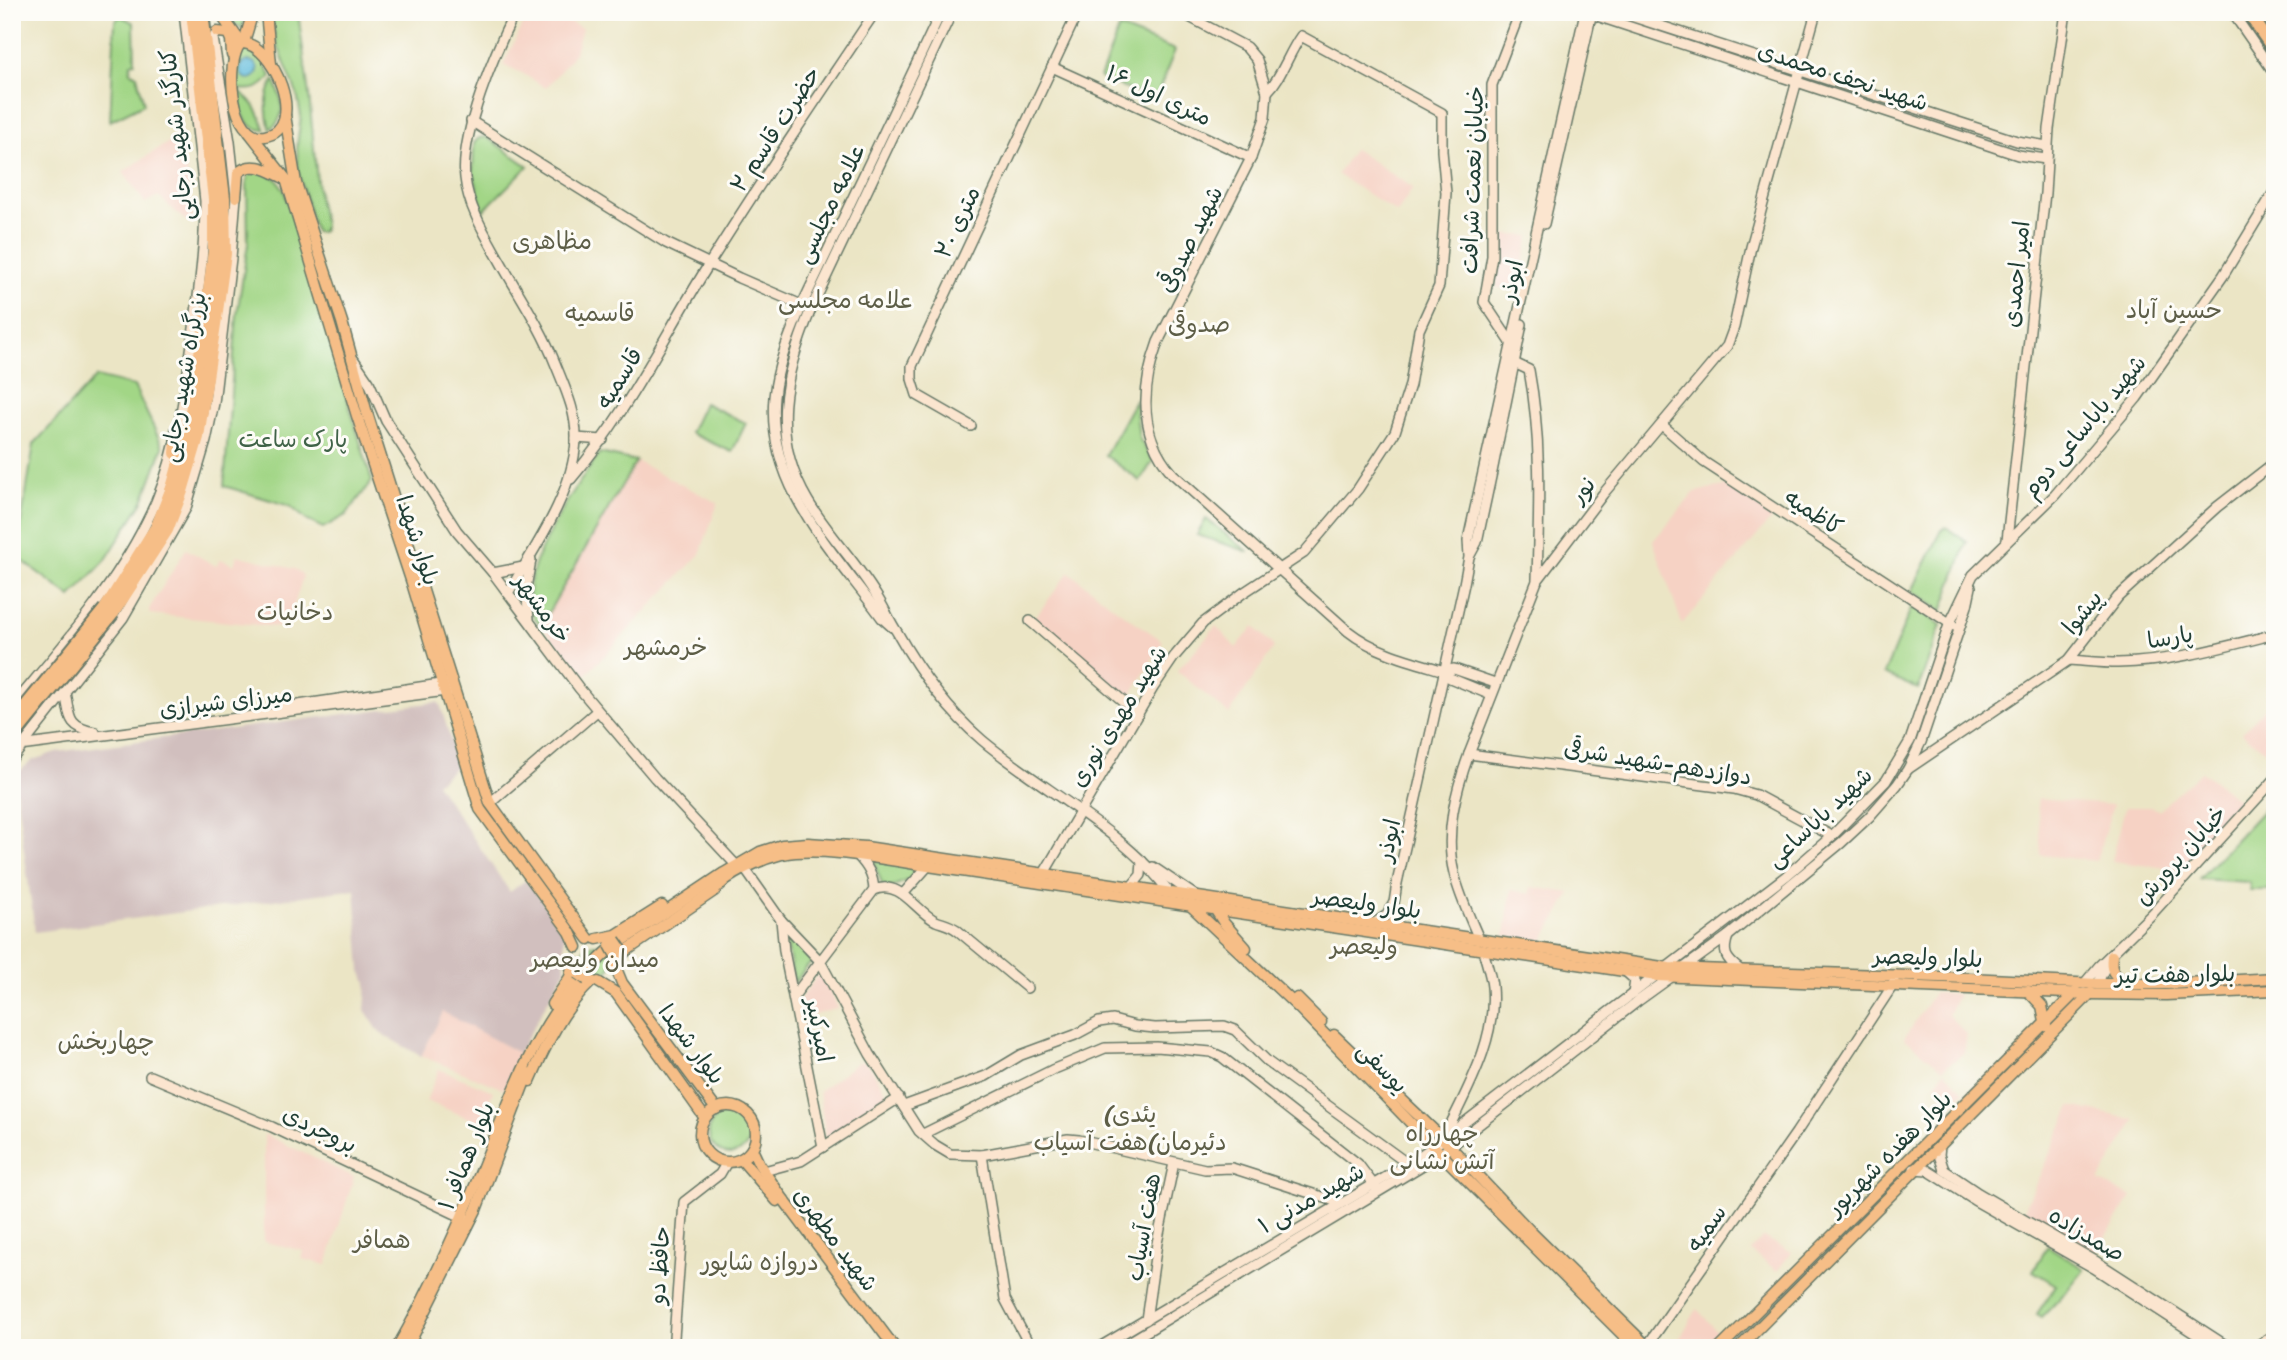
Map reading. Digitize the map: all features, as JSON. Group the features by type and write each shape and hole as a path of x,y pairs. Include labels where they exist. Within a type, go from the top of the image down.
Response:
{"highway":[{"name":"بزرگراه شهید رجایی","path":"12,723 109,611 157,526 172,488 188,431 214,250 214,199 192,12"},
{"name":"بزرگراه شهید رجایی","path":"17,743 167,530 198,437 225,254 224,198 202,12"},
{"path":"2247,12 2275,51"},
{"path":"2273,13 2275,20"},
{"path":"217,311 217,375"},
{"path":"172,488 178,429"},
{"path":"167,530 193,487"}],"main road":[{"name":"کنارگذر شهید رجایی","path":"12,707 102,596 147,523 162,487 178,429 197,308 205,229 205,201 184,12"},
{"path":"219,12 243,42 255,47 271,65"},
{"path":"232,63 235,50 243,42 253,12"},
{"path":"266,12 271,65"},
{"path":"508,593 569,480 576,439 573,409 549,347 479,221 465,178 471,121 515,12"},
{"name":"علامه مجلسی","path":"942,12 806,307 778,417 793,469 821,528 869,584 896,631 942,697 981,739 1142,860"},
{"name":"علامه مجلسی","path":"806,307 952,12"},
{"name":"۲۰ متری","path":"971,426 917,395 912,379 912,366 1078,12"},
{"name":"شهید صدوقی","path":"1180,12 1246,47 1257,60 1267,92 1265,118 1251,158 1158,342 1146,382 1146,412 1151,440 1161,461 1279,570 1364,643 1445,671"},
{"name":"خیابان نعمت شرافت","path":"1512,344 1484,302 1492,256 1492,85 1520,12"},
{"name":"شهید نجف محمدی","path":"1618,12 2017,141 2047,146"},
{"name":"نور","path":"1446,1143 1481,1056 1491,1021 1492,986 1481,945 1453,871 1450,836 1462,774 1490,695 1537,581 1603,494 1727,346 1734,327 1751,247 1816,12"},
{"name":"امیر احمدی","path":"2007,540 2032,319 2047,146 2066,12"},
{"path":"2232,12 2274,73"},
{"path":"2247,12 2274,73"},
{"name":"شهید نجف محمدی","path":"1589,13 2018,155 2046,159"},
{"name":"ابوذر","path":"1512,361 1512,344 1589,13"},
{"name":"ابوذر","path":"1394,931 1394,903 1469,557 1468,540 1537,253 1589,13"},
{"name":"۲ حضرت قاسم","path":"708,264 873,15"},
{"name":"کنارگذر شهید رجایی","path":"12,759 17,743 123,618 186,508 206,441 217,375 236,197 214,44 217,32"},
{"name":"بلوار شهدا","path":"217,32 225,32 230,37 236,108 249,132 286,179 448,688 475,755 490,803 593,939"},
{"name":"شهید مهدی نوری","path":"1043,875 1174,657 1203,623 1304,552 1358,489 1395,432 1404,407 1419,330 1439,286 1446,192 1442,113 1301,36 1274,85 1267,92"},
{"path":"1694,47 1698,37"},
{"name":"بلوار شهدا","path":"271,65 282,88 296,183 342,322 362,415"},
{"name":"۱۶ متری اول","path":"1052,67 1251,158"},
{"path":"249,132 263,136 274,133 282,126 285,115"},
{"path":"471,121 624,218 708,264 806,307"},
{"path":"236,197 237,173 241,169 259,167 286,179"},
{"name":"شهید باباساعی دوم","path":"2007,540 2055,495 2137,398 2222,276 2275,190"},
{"name":"قاسمیه","path":"569,480 603,440 650,366 708,264"},
{"name":"خرمشهر","path":"349,353 369,382 386,421 457,531 494,573 597,710 655,778 740,867 781,920 820,961"},
{"path":"1512,361 1529,370 1536,410 1539,482 1537,581"},
{"path":"362,415 386,421"},
{"name":"کاظمیه","path":"1662,425 1704,462 1954,626"},
{"path":"576,439 603,440"},
{"name":"پیشوا","path":"1908,769 2069,660 2118,597 2217,507 2275,462"},
{"name":"شهید باباساعی","path":"1671,972 1832,836 1886,781 1910,741 1973,575 2007,540"},
{"path":"530,624 526,588 533,550"},
{"path":"494,573 523,567"},
{"path":"1030,621 1138,714"},
{"name":"شهید باباساعی","path":"1685,968 1841,843 1897,785 1921,742 1954,626"},
{"name":"پارسا","path":"2069,660 2119,663 2169,657 2222,648 2275,634"},
{"path":"43,669 43,680 48,688 58,692 65,689 66,709 76,726 95,732"},
{"path":"1490,695 1450,678 1445,671 1454,669 1495,683"},
{"name":"بلوار شهدا","path":"448,688 464,760 480,809 570,932 577,947"},
{"name":"میرزای شیرازی","path":"17,743 448,688"},
{"name":"میرزای شیرازی","path":"17,743 448,688"},
{"path":"490,803 597,710"},
{"name":"دوازدهم-شهید شرقی","path":"1469,754 1734,789 1756,795 1832,836"},
{"path":"464,760 475,755"},
{"path":"1899,762 1908,769"},
{"name":"خیابان پرورش","path":"2084,984 2275,779"},
{"name":"بلوار ولیعصر","path":"666,914 760,852 782,845 807,843 866,847 1131,887 1189,904 1373,924 1394,931"},
{"name":"بلوار ولیعصر","path":"740,867 784,854 810,852 858,856 1168,897 1198,897 1216,905 1481,945 1657,976 1685,968 1739,969 2075,993"},
{"path":"858,856 868,867 874,890"},
{"path":"1142,860 1198,897"},
{"path":"1131,887 1141,874 1142,860"},
{"path":"1142,860 1168,897"},
{"path":"903,894 928,866"},
{"path":"1166,874 1171,886 1168,897"},
{"path":"616,950 593,939 577,947 573,961 583,980 606,979 616,950 705,878 725,875"},
{"path":"616,950 714,891 725,875"},
{"path":"794,996 874,890 880,888 903,894 936,921 950,925 1027,988"},
{"path":"1373,924 1387,915 1394,903"},
{"name":"یوسفی","path":"1189,904 1446,1143 1489,1194"},
{"path":"1214,926 1216,905"},
{"name":"یوسفی","path":"1216,905 1224,923 1437,1150 1489,1194 1644,1347"},
{"name":"بلوار همافر ۱","path":"407,1348 466,1219 512,1104 551,1024 583,980 616,950 666,914"},
{"name":"امیرکبیر","path":"781,920 784,951 823,1147"},
{"path":"1728,936 1724,947 1727,959 1739,969"},
{"name":"بلوار ولیعصر","path":"1481,945 1711,976 2084,984"},
{"name":"بلوار شهدا","path":"616,950 622,983 716,1109"},
{"path":"2112,956 2112,973 2125,984"},
{"name":"خیابان پرورش","path":"2097,984 2112,956"},
{"name":"هفت آسیاب","path":"820,961 870,1054 923,1135 950,1154 982,1155 1068,1139 1174,1163 1157,1243 1146,1320"},
{"path":"1623,970 1635,980 1633,995"},
{"name":"شهید مدنی ۱","path":"1446,1143 1546,1074 1671,972"},
{"name":"شهید مدنی ۱","path":"1098,1348 1134,1333 1379,1193 1446,1143 1539,1065 1657,976"},
{"name":"بلوار هفت تیر","path":"2084,984 2168,984 2275,978"},
{"name":"بلوار شهدا","path":"583,980 616,993 705,1118"},
{"name":"سمیه","path":"1644,1347 1796,1133 1894,980"},
{"name":"بلوار هفده شهریور","path":"1739,1348 1914,1169 1941,1146 2049,1028 2084,984"},
{"name":"بلوار هفده شهریور","path":"1720,1348 2049,1028 2067,1019 2097,984"},
{"name":"بلوار هفت تیر","path":"2075,993 2166,995 2275,990"},
{"path":"2028,991 2042,1006 2049,1028"},
{"path":"2067,1019 2095,1001 2113,994"},
{"path":"764,1171 801,1161 901,1102 986,1076 1021,1055 1075,1035 1099,1022 1112,1020 1155,1028 1224,1026 1235,1030 1268,1062 1409,1164"},
{"path":"923,1135 1052,1070 1105,1048 1157,1047 1210,1052 1222,1057 1358,1164 1379,1193"},
{"path":"1539,1065 1546,1074"},
{"name":"بروجردی","path":"150,1076 272,1127 466,1219"},
{"path":"730,1106 751,1118 756,1136 752,1150 741,1159 727,1162 713,1157 703,1146 701,1132 705,1118 716,1109 730,1106"},
{"name":"صمدزاده","path":"1941,1146 1938,1156 1944,1170 2217,1348"},
{"name":"شهید مطهری","path":"752,1150 764,1171 895,1348"},
{"name":"شهید مدنی ۱","path":"1119,1348 1146,1320 1373,1183 1437,1150"},
{"path":"982,1155 1005,1300 1031,1348"},
{"name":"شهید مطهری","path":"741,1159 808,1240 889,1348"},
{"name":"حافظ دو","path":"671,1348 674,1338 684,1202 720,1174 727,1162"},
{"path":"1174,1163 1205,1169 1232,1168 1341,1203"},
{"name":"صمدزاده","path":"1914,1169 1927,1170 2097,1262 2230,1348"},
{"path":"1356,1194 1362,1203"},
{"name":"بلوار همافر ۱","path":"397,1348 466,1219"},
{"path":"1769,1299 1778,1307"},
{"path":"2253,1348 2275,1335"}],"shaded area":[{"path":"529,12 549,12 582,28 575,53 546,88 503,65"},
{"path":"181,134 194,223 187,222 158,196 145,203 123,172"},
{"path":"1354,149 1413,188 1397,213 1337,174"},
{"path":"1497,234 1530,236 1518,288 1497,288"},
{"path":"636,461 718,503 700,554 583,678 541,625"},
{"path":"1729,485 1773,517 1682,624 1653,541 1695,492"},
{"path":"186,549 216,566 221,559 234,565 237,555 295,569 301,573 303,576 287,628 150,614 149,609"},
{"path":"1069,572 1163,641 1129,699 1034,619"},
{"path":"1216,626 1236,648 1254,626 1274,647 1229,714 1177,671"},
{"path":"2275,697 2275,758 2242,733"},
{"path":"437,702 440,704 458,765 436,783 510,892 526,880 567,935 564,938 565,970 519,1053 443,1012 421,1056 380,1033 365,1010 367,983 361,971 355,889 35,932 14,776 33,760 56,752"},
{"path":"2201,771 2244,804 2182,870 2112,861 2125,807 2150,807 2159,810"},
{"path":"2037,799 2113,805 2096,861 2041,855"},
{"path":"1531,887 1571,893 1542,942 1505,936 1511,890 1530,894"},
{"path":"821,971 838,1008 804,1018 800,999"},
{"path":"1934,993 1958,994 1948,1015 1967,1034 1964,1053 1943,1069 1904,1038"},
{"path":"443,1011 519,1053 504,1089 421,1056"},
{"path":"858,1062 865,1062 871,1068 891,1100 826,1140 819,1091"},
{"path":"439,1069 493,1091 481,1123 426,1101"},
{"path":"1944,1071 1964,1092 1952,1103 1934,1085"},
{"path":"2071,1106 2135,1120 2099,1181 2132,1197 2094,1255 2023,1212"},
{"path":"264,1134 354,1177 327,1265 302,1259 304,1251 264,1242"},
{"path":"1763,1237 1792,1252 1777,1271 1751,1251"},
{"path":"1697,1309 1718,1332 1703,1348 1674,1348"}],"green space":[{"path":"225,12 247,12 242,28 232,22"},
{"path":"269,12 298,12 319,202 324,225 322,232 315,232 298,171 297,145 301,116 297,94 277,44"},
{"path":"121,16 134,23 135,62 131,63 130,72 137,75 144,104 110,121 115,21"},
{"path":"1119,28 1175,50 1155,100 1100,78"},
{"path":"246,50 262,59 271,76 264,84 248,90 237,89 235,67 241,51"},
{"path":"274,80 282,106 279,119 270,129 267,104"},
{"path":"238,91 256,108 265,130 252,126 244,117"},
{"path":"486,137 528,166 483,211 473,171 474,143 479,138"},
{"name":"پارک ساعت","path":"260,171 276,178 284,190 372,481 346,515 323,528 308,521 290,506 224,486 237,314 248,244 247,182 249,172"},
{"path":"96,377 134,386 163,447 143,501 105,561 71,597 16,556 34,444"},
{"path":"1135,401 1139,438 1153,461 1140,481 1105,455"},
{"path":"704,403 746,423 732,452 690,433"},
{"path":"600,453 636,461 541,625 531,612 529,595 532,574 551,530"},
{"path":"1206,519 1249,552 1197,535"},
{"path":"1946,527 1967,542 1942,611 1912,591 1942,530"},
{"path":"1912,606 1941,625 1918,689 1884,674"},
{"path":"2275,797 2275,890 2250,890 2249,882 2199,879"},
{"path":"873,860 911,866 914,877 892,887 883,886"},
{"path":"784,928 813,960 794,983"},
{"path":"596,944 607,949 612,960 607,971 596,976 585,971 580,960 585,949"},
{"path":"730,1112 745,1118 751,1133 745,1148 730,1154 715,1148 709,1133 715,1118"},
{"path":"2048,1246 2084,1269 2042,1317 2037,1314 2056,1285 2033,1271"}],"water":[{"path":"245,61 253,61 258,70 256,77 245,79 240,74 240,66"}],"district":[{"name":"مظاهری","path":"552,241"},
{"name":"علامه مجلسی","path":"846,300"},
{"name":"حسین آباد","path":"2174,310"},
{"name":"قاسمیه","path":"600,313"},
{"name":"صدوقی","path":"1199,324"},
{"name":"دخانیات","path":"295,612"},
{"name":"خرمشهر","path":"666,647"},
{"name":"ولیعصر","path":"1364,946"},
{"name":"میدان ولیعصر","path":"595,959"},
{"name":"چهاربخش","path":"106,1041"},
{"name":"(یئدی دئیرمان)هفت آسیاب","path":"1130,1128"},
{"name":"چهارراه آتش نشانی","path":"1442,1147"},
{"name":"همافر","path":"382,1240"},
{"name":"دروازه شاپور","path":"760,1262"}]}
